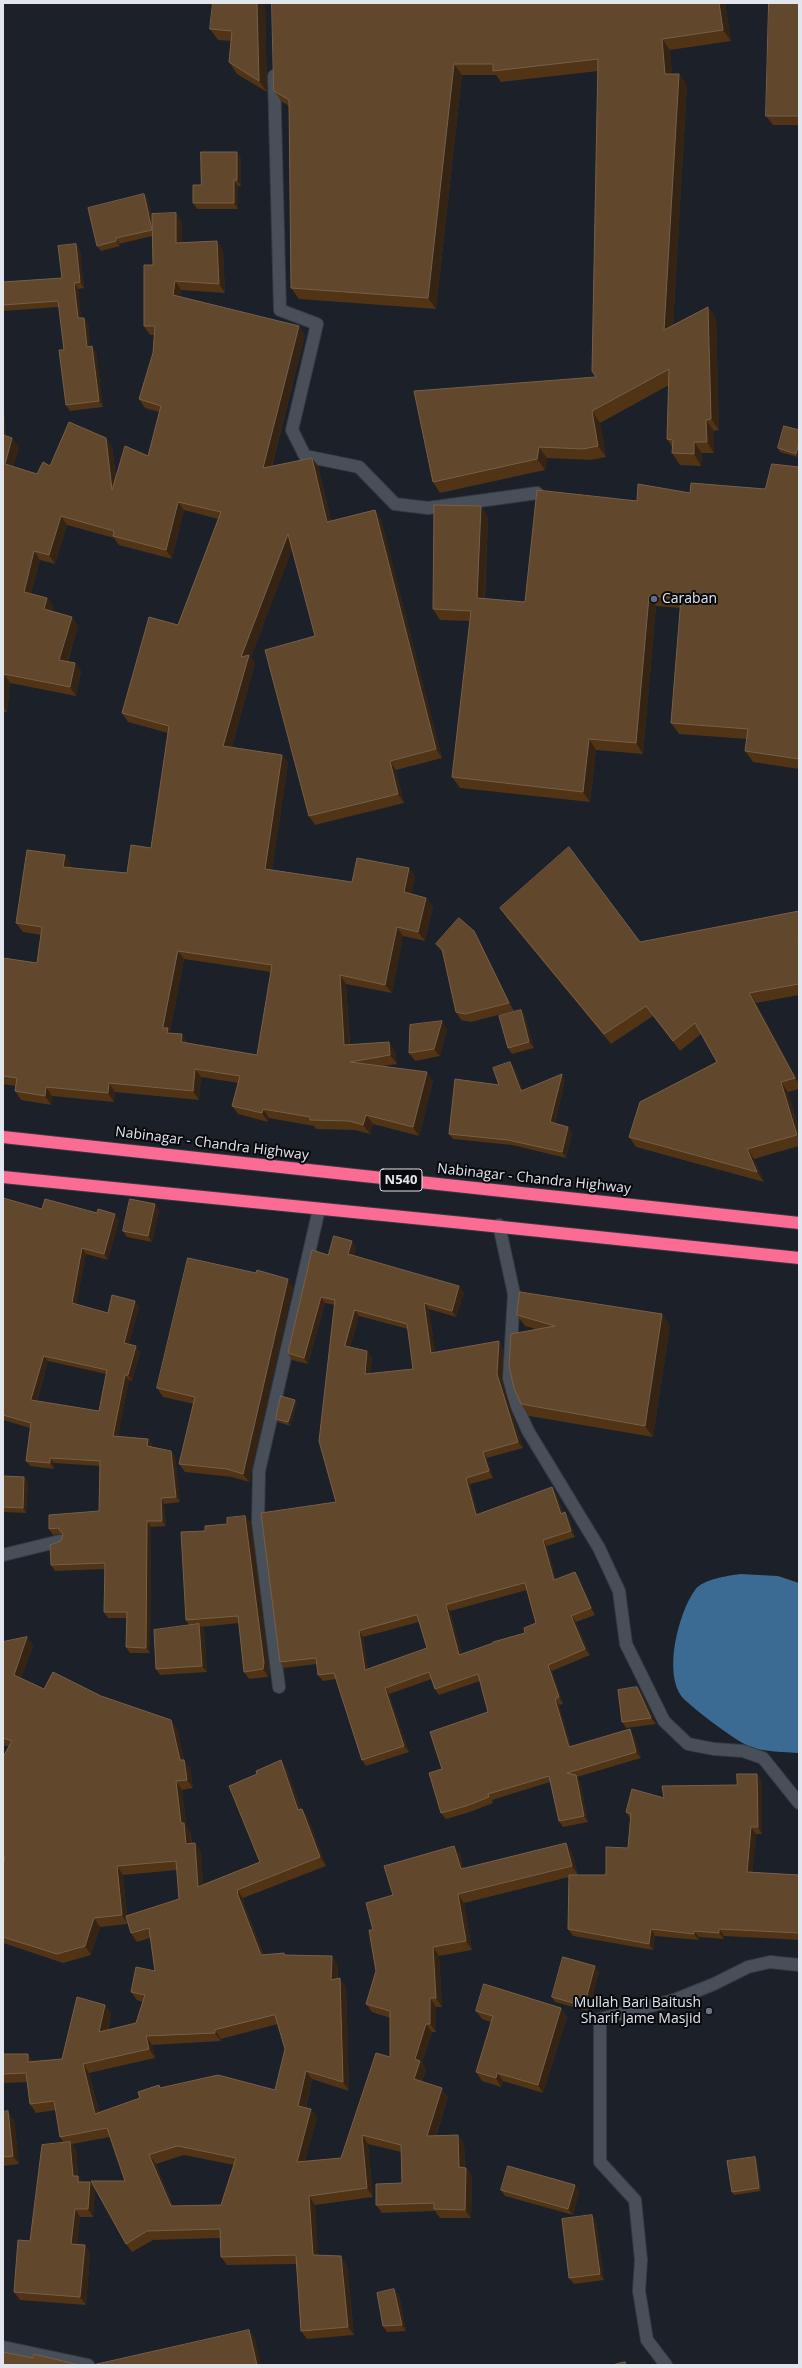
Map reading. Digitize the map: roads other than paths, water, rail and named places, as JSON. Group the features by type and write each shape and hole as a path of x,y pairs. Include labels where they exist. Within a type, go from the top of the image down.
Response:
{"highway":[{"name":"Nabinagar - Chandra Highway","path":"3,1137 799,1223"},
{"path":"3,1177 320,1209 499,1225 799,1258"}],"street":[{"path":"274,66 280,310 317,324 292,430 305,456 359,467 395,504 428,508 538,493"},
{"path":"279,1687 258,1522 259,1471 320,1209"},
{"path":"499,1225 514,1294 509,1378 515,1402 528,1431 599,1548 619,1591 626,1644 664,1721 688,1744 714,1749 743,1750 763,1758 799,1803"},
{"path":"3,1555 60,1540"},
{"path":"666,2365 647,2340 640,2292 642,2260 635,2200 600,2162 600,2020 674,2000 714,1984 748,1967 770,1962 799,1965"},
{"path":"3,2347 88,2365"}],"water":[{"path":"740,1574 778,1576 799,1583 799,1753 762,1750 745,1744 726,1732 695,1708 682,1697 676,1687 673,1659 675,1644 678,1628 689,1600 695,1590 704,1583"}],"place":[{"name":"Caraban","path":"654,599"},
{"name":"Mullah Bari Baitush Sharif Jame Masjid","path":"709,2011"}]}
